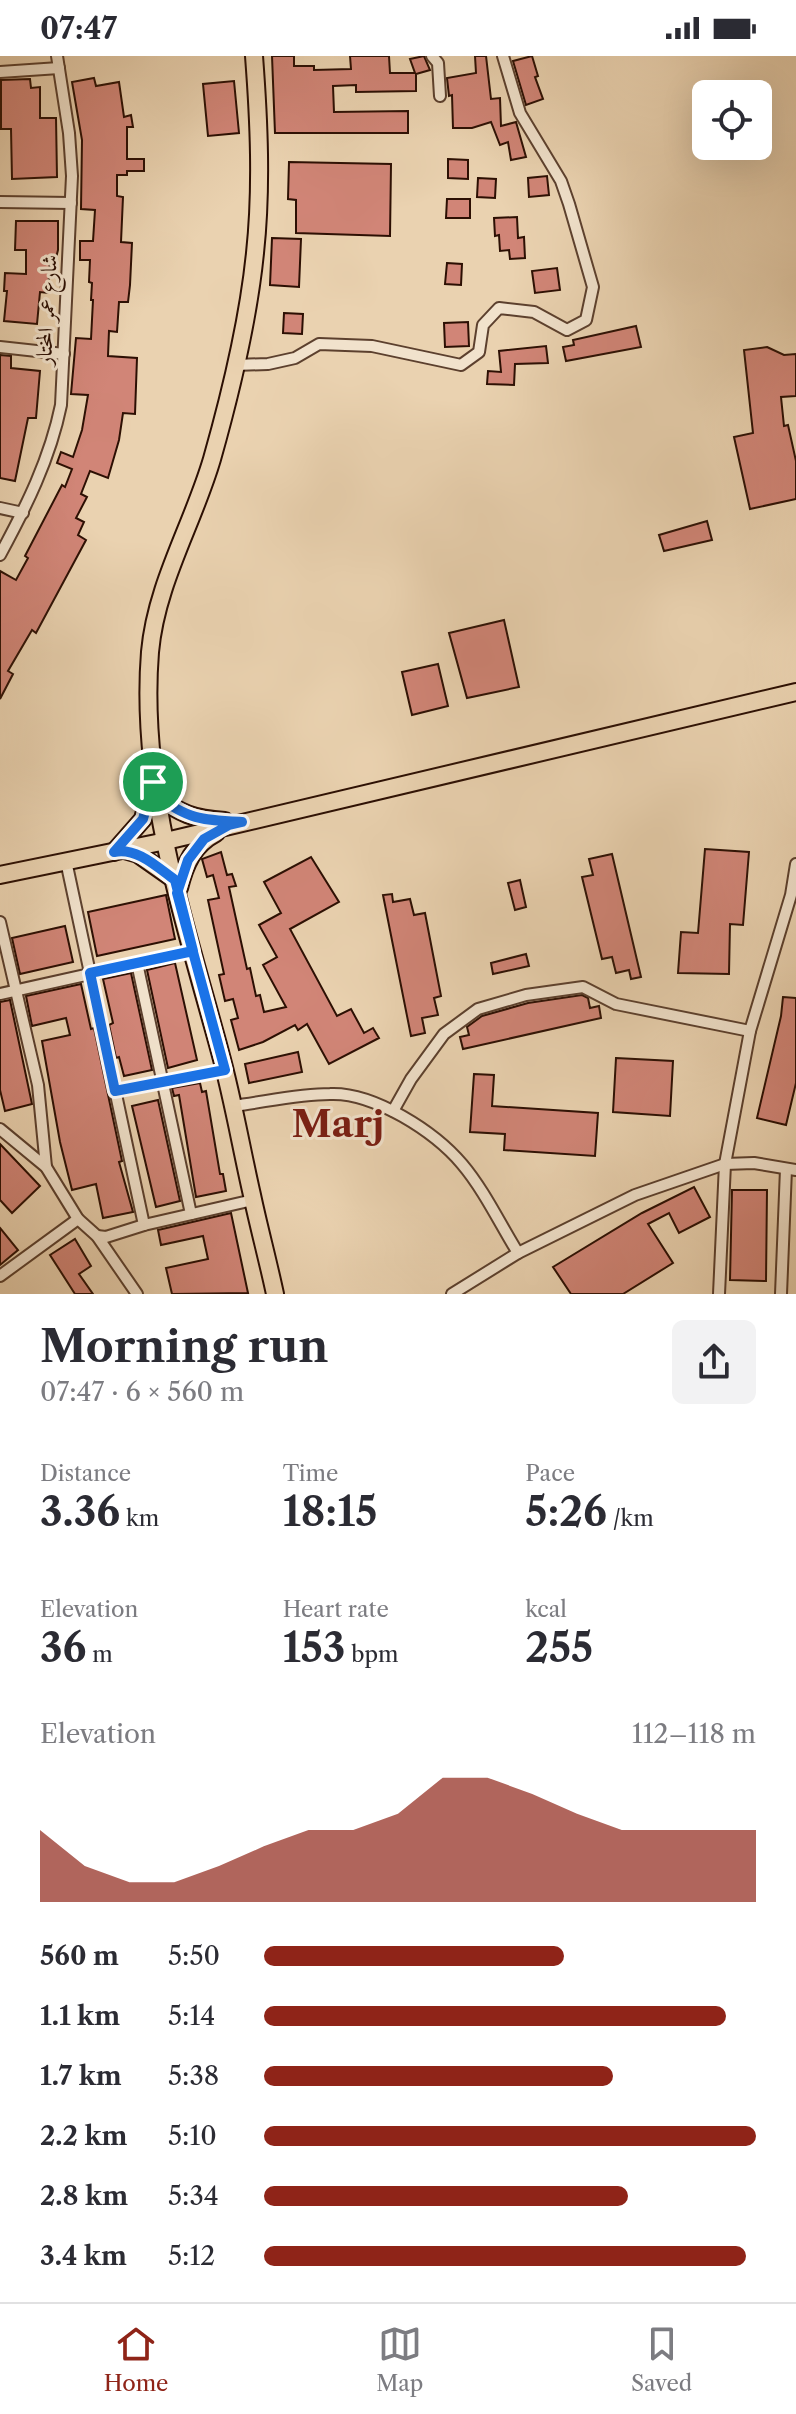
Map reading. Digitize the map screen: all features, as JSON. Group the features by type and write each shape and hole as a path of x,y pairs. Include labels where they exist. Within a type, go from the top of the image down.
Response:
{"main road":[{"path":"254,56 259,155 256,251 244,327 211,461 155,622 149,688 154,789 176,887 225,1070 275,1294"},
{"path":"0,875 166,841 796,692"},
{"path":"154,789 186,815 198,820 236,824"},
{"path":"119,851 143,819 154,789"},
{"path":"176,887 193,852 204,839 236,824"},
{"path":"119,851 138,854 176,887"}],"street":[{"name":"شارع عمر المختار","path":"0,555 23,513 56,431 61,405 71,203 69,133 57,56"},
{"path":"432,56 438,63 440,96"},
{"path":"235,365 268,364 295,358 319,344 372,346 461,365 479,352 483,325 499,308 534,312 567,330 586,320 593,287 569,204 561,181 520,113 503,56"},
{"path":"0,72 59,68"},
{"path":"0,202 71,203"},
{"path":"0,347 64,354"},
{"path":"0,508 23,513"},
{"path":"66,861 144,1225"},
{"path":"719,1294 725,1164 750,1031 793,895 796,864"},
{"path":"0,922 38,1085 46,1167"},
{"path":"0,994 193,951"},
{"path":"137,963 191,1214"},
{"path":"393,1111 419,1067 454,1026 478,1009 526,995 583,987 616,1004 750,1031"},
{"path":"115,1091 225,1070"},
{"path":"233,1106 330,1094 353,1096 393,1111 444,1146 463,1165 518,1253"},
{"path":"0,1129 46,1167 78,1219 97,1236 137,1294"},
{"path":"452,1294 518,1253 635,1195 725,1164 754,1163 791,1169 781,1294"},
{"path":"97,1236 106,1237 253,1200"},
{"path":"0,1276 78,1219"},
{"path":"783,1239 796,1239"}],"building":[{"path":"272,56 294,56 294,66 314,66 314,70 351,69 350,56 389,56 390,73 415,73 410,59 424,56 430,70 416,74 416,91 356,92 356,85 333,86 334,112 408,111 408,133 275,133"},
{"path":"475,56 486,56 491,99 500,98 501,126 516,122 526,157 511,160 508,142 500,145 491,122 472,128 453,128 452,95 449,96 447,78 476,73"},
{"path":"532,56 543,99 526,105 513,61"},
{"path":"94,78 96,86 119,82 124,117 131,115 133,127 127,127 127,159 144,159 144,171 127,171 127,175 117,175 117,196 123,197 121,242 132,243 130,285 128,302 119,302 117,332 109,331 108,356 137,358 135,414 123,413 108,478 90,471 81,494 87,497 76,518 84,522 78,535 86,540 36,633 32,630 8,671 13,674 0,699 0,571 16,580 62,485 65,487 72,469 57,463 61,452 73,457 88,395 71,394 76,338 91,339 93,300 92,283 89,282 90,260 80,260 80,241 93,241 95,210 81,209 82,140 72,82"},
{"path":"30,79 31,88 40,87 40,118 56,118 57,177 12,179 11,129 1,129 1,80"},
{"path":"234,81 239,133 208,136 203,84"},
{"path":"448,159 468,160 468,179 448,178"},
{"path":"289,162 391,164 390,236 296,233 296,200 288,199"},
{"path":"547,176 549,195 529,197 528,178"},
{"path":"478,178 496,179 495,198 477,197"},
{"path":"447,199 470,199 470,218 446,218"},
{"path":"517,217 518,238 524,237 525,258 510,259 509,250 500,251 494,218"},
{"path":"16,221 58,221 58,250 56,258 50,258 48,293 40,292 37,324 4,321 5,273 26,274 26,250 15,250"},
{"path":"272,238 301,239 299,287 270,285"},
{"path":"447,263 462,264 461,285 445,284"},
{"path":"557,268 560,290 535,293 532,271"},
{"path":"284,313 303,314 302,334 283,333"},
{"path":"468,322 469,346 445,347 444,323"},
{"path":"636,326 641,347 566,361 563,347 574,345 573,340"},
{"path":"546,346 548,363 515,364 514,385 487,384 488,371 501,372 499,351"},
{"path":"767,347 784,355 796,354 796,396 781,397 784,426 788,425 796,461 796,499 750,509 734,437 753,433 744,350"},
{"path":"0,355 11,356 11,368 40,371 36,418 28,418 15,481 0,478"},
{"path":"707,521 712,540 664,551 659,535"},
{"path":"504,620 519,687 467,698 449,633"},
{"path":"438,664 448,706 412,715 402,672"},
{"path":"705,849 749,852 743,925 730,924 729,974 678,973 681,932 698,933"},
{"path":"221,852 227,875 232,874 236,886 229,887 247,969 250,968 256,996 260,995 264,1012 286,1007 263,965 277,957 259,925 281,913 264,882 311,857 339,902 290,929 337,1016 351,1009 364,1033 373,1028 379,1038 329,1064 307,1024 298,1030 295,1025 263,1042 239,1050 231,1020 238,1018 233,999 225,1001 219,975 224,974 208,900 219,898 213,875 207,877 202,859"},
{"path":"612,854 641,977 631,979 629,970 616,973 612,957 602,959 582,877 593,875 589,859"},
{"path":"520,880 526,907 515,910 508,883"},
{"path":"392,894 393,902 410,899 414,915 425,913 441,996 434,998 438,1015 422,1018 425,1033 411,1036 383,895"},
{"path":"166,895 175,939 97,956 88,912"},
{"path":"65,926 73,962 20,974 12,938"},
{"path":"526,954 529,966 493,974 491,963"},
{"path":"175,963 197,1060 168,1068 147,970"},
{"path":"131,973 152,1070 124,1076 119,1057 116,1058 109,1025 113,1023 103,979"},
{"path":"81,984 91,1029 94,1028 122,1161 119,1162 133,1212 103,1218 96,1184 72,1190 60,1142 42,1041 70,1035 66,1018 32,1026 26,996"},
{"path":"582,995 588,998 590,1008 599,1006 601,1018 463,1049 460,1037 469,1035 467,1027 482,1016 528,1003"},
{"path":"783,997 796,998 796,1083 786,1125 757,1118"},
{"path":"10,1000 32,1104 5,1111 0,1090 0,1002"},
{"path":"298,1052 302,1072 249,1083 245,1064"},
{"path":"616,1058 673,1061 670,1116 613,1112"},
{"path":"474,1074 494,1075 492,1106 598,1113 595,1156 504,1150 505,1134 470,1132"},
{"path":"200,1083 202,1092 206,1091 220,1174 223,1174 226,1191 196,1197 179,1095 174,1096 172,1088"},
{"path":"158,1100 180,1201 156,1207 132,1106"},
{"path":"0,1144 40,1186 12,1213 0,1200"},
{"path":"694,1187 710,1217 679,1233 669,1213 648,1224 673,1263 623,1294 571,1294 553,1267 642,1213"},
{"path":"732,1190 767,1190 766,1281 730,1280"},
{"path":"231,1213 248,1293 172,1294 166,1268 208,1259 203,1236 161,1245 158,1230"},
{"path":"0,1228 18,1250 0,1265"},
{"path":"75,1239 91,1266 79,1274 93,1294 75,1294 50,1255"}],"district":[{"name":"Marj","path":"338,1124"}],"route":[{"path":"153,782 143,819 114,852 124,850 138,854 175,880 177,893 193,951 90,973 115,1091 225,1070 177,893 183,870 204,839 229,825 242,822 198,820 186,815 155,795 153,782"}]}
